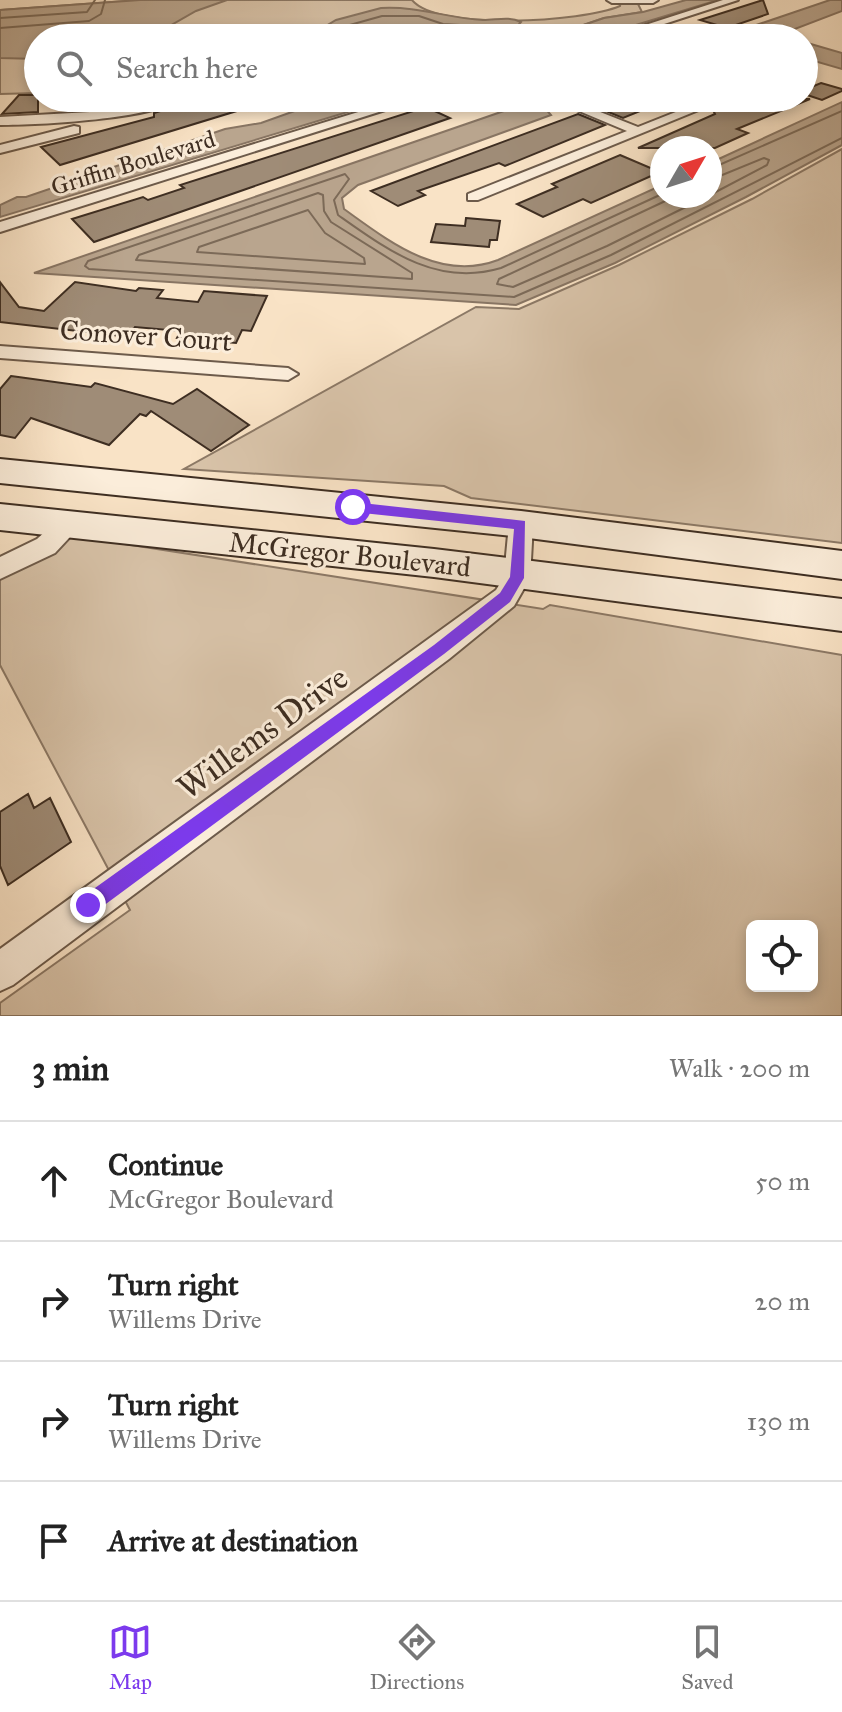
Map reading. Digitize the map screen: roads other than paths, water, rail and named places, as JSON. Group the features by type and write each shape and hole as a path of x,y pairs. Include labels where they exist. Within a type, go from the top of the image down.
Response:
{"main road":[{"name":"McGregor Boulevard","path":"0,471 521,524 842,565"},
{"path":"71,523 94,511 135,502 318,514 353,507"},
{"name":"McGregor Boulevard","path":"0,517 518,574 842,615"}],"street":[{"path":"612,0 653,0"},
{"path":"655,24 733,0"},
{"path":"0,121 55,120 110,112"},
{"path":"0,149 83,128 130,112"},
{"name":"Griffin Boulevard","path":"0,227 372,112"},
{"path":"590,112 638,131"},
{"path":"473,197 686,112"},
{"name":"Conover Court","path":"0,352 288,374"},
{"path":"0,553 28,538 71,523"},
{"path":"0,569 46,546 71,523"},
{"path":"518,574 521,524"},
{"name":"Willems Drive","path":"0,972 439,650 505,598 518,574"}],"water":[{"path":"140,0 227,0 196,11 173,24 24,24 24,59 0,58 0,10"},
{"path":"686,0 718,0 639,24 586,24"},
{"path":"830,0 842,0 842,11 808,24 759,24"},
{"path":"381,8 521,22 329,24"},
{"path":"818,46 842,53 842,69 818,62"},
{"path":"842,102 842,145 746,197 615,263 516,305 34,273 501,112 548,112 551,115 358,185 342,198 344,209 416,255 456,266 498,260 650,190 650,208 722,208 722,157"},
{"path":"292,112 348,112 0,217 0,205 17,197 26,197 225,129 261,123"}]}
